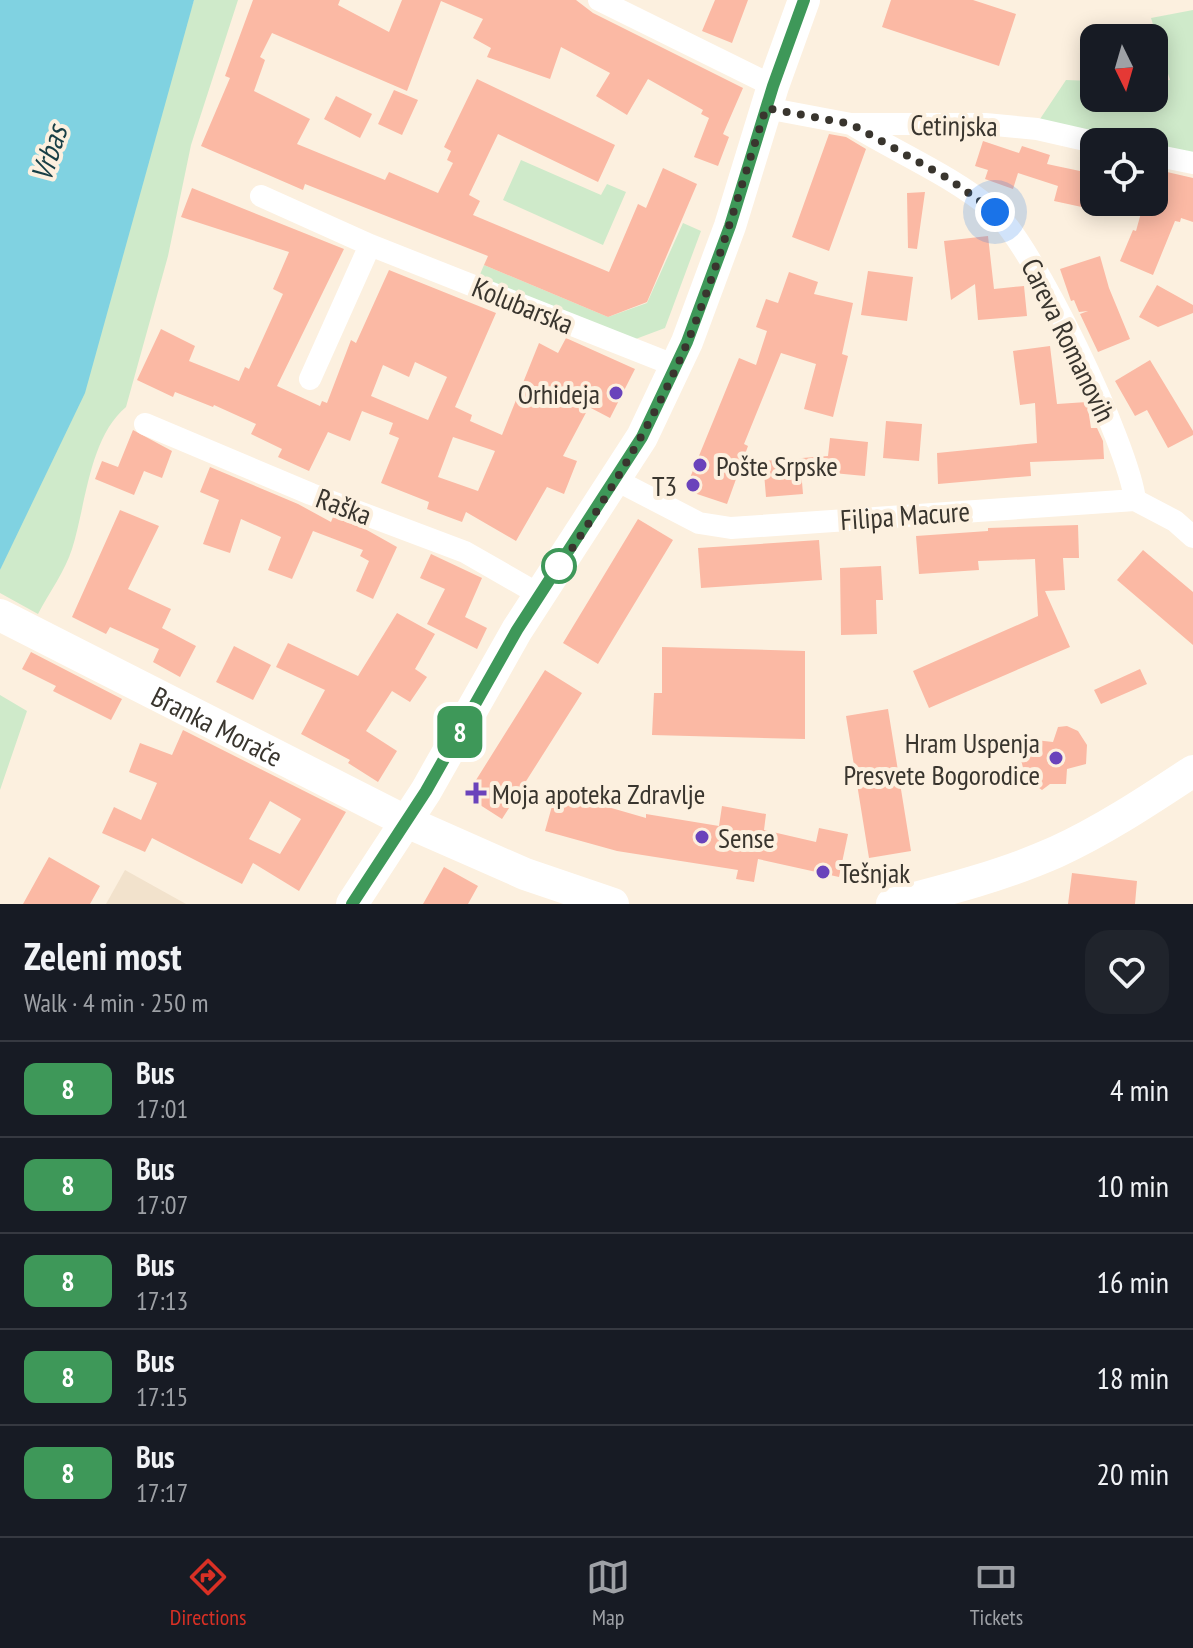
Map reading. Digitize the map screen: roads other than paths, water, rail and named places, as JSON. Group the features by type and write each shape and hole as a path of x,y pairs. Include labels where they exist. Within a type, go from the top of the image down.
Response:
{"main road":[{"path":"352,904 407,822 540,595 642,437 676,366 730,226 769,97 804,0"},
{"name":"Branka Morače","path":"0,615 407,822 572,898 613,904"},
{"path":"892,904 1056,852 1129,813 1193,771"}],"street":[{"name":"Cetinjska","path":"599,0 769,97 851,124 985,124 1037,129 1080,139"},
{"name":"Careva Romanovih","path":"851,124 976,197 1011,230 1034,265 1101,402 1130,471 1135,500"},
{"path":"1168,158 1193,163"},
{"name":"Kolubarska","path":"261,196 370,245 676,366"},
{"path":"310,379 370,245"},
{"name":"Raška","path":"145,424 311,494 465,552 540,595"},
{"name":"Filipa Macure","path":"616,480 699,523 731,528 1135,500"},
{"path":"1135,500 1175,521 1193,537"}],"water":[{"name":"Vrbas","path":"0,0 194,0 85,393 0,570"}],"place":[{"name":"Orhideja","path":"616,393"},
{"name":"Pošte Srpske","path":"700,465"},
{"name":"T3","path":"693,485"},
{"name":"Hram Uspenja Presvete Bogorodice","path":"1056,758"},
{"name":"Moja apoteka Zdravlje","path":"476,793"},
{"name":"Sense","path":"702,837"},
{"name":"Tešnjak","path":"823,872"}]}
